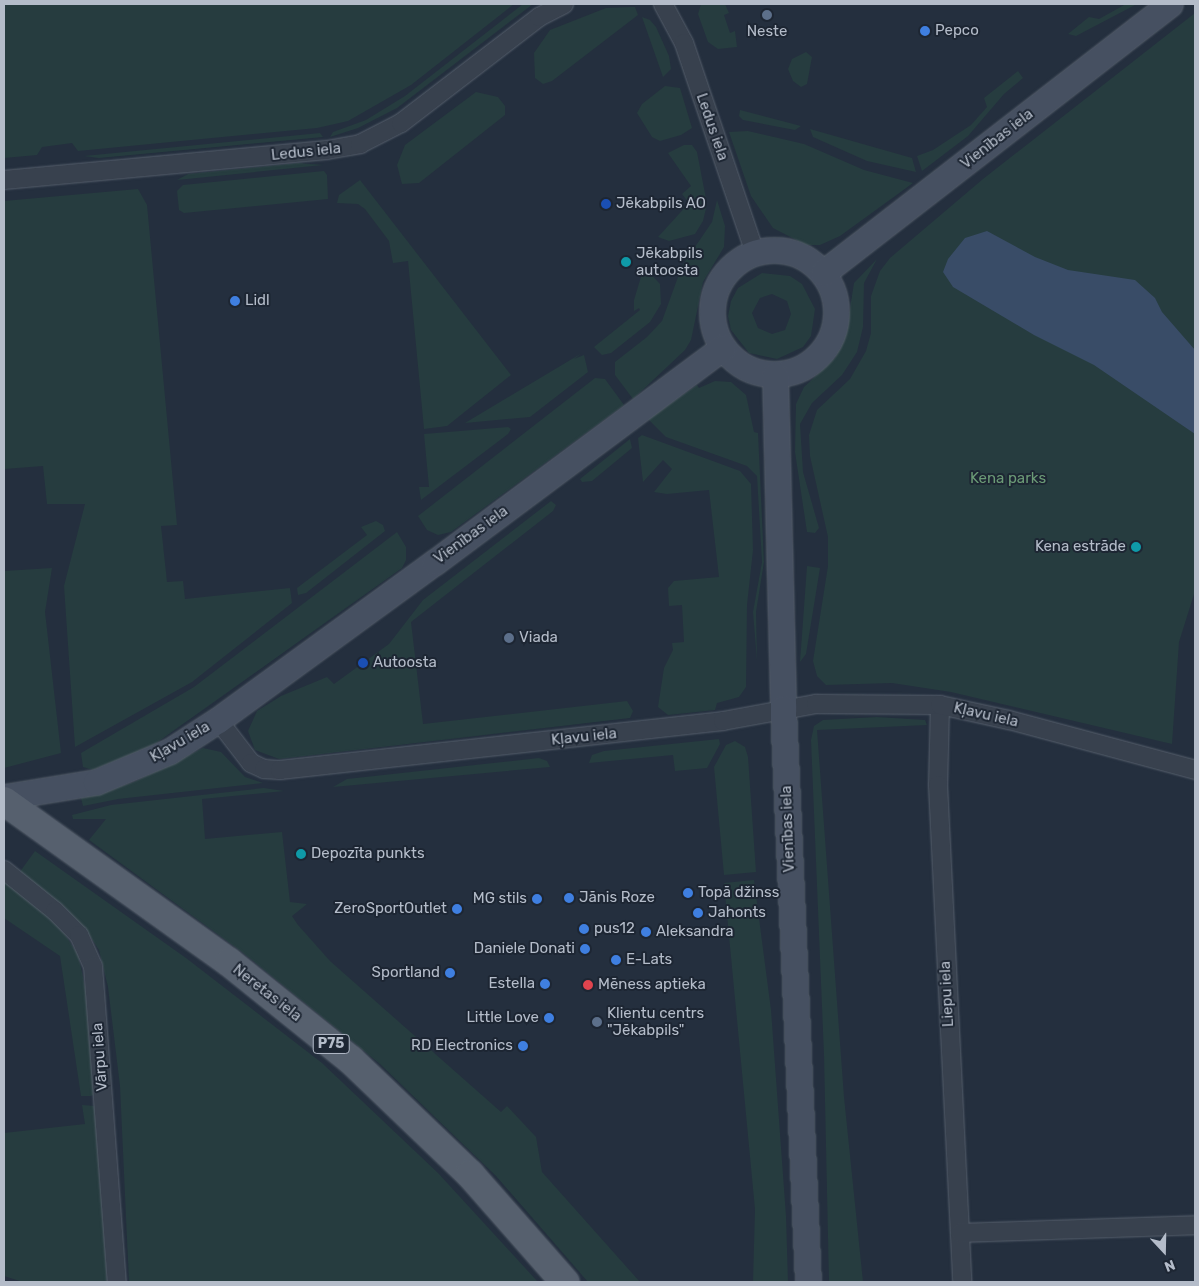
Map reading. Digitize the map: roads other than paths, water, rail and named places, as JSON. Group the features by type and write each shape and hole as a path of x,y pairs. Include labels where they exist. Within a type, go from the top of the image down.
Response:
{"main road":[{"name":"Vienības iela","path":"823,273 1170,4"},
{"path":"770,250 799,255 823,273 834,294 836,316 831,339 811,362 798,370 775,375 755,372 736,362 722,347 713,326 712,303 720,282 735,264 755,253 770,250"},
{"name":"Vienības iela","path":"218,720 722,347"},
{"name":"Vienības iela","path":"775,375 783,708 808,1282"},
{"name":"Kļavu iela","path":"4,797 74,788 118,775 170,751 218,720"},
{"name":"Neretas iela","path":"4,801 228,962 350,1060 470,1174 565,1282"}],"street":[{"name":"Ledus iela","path":"4,180 327,150 360,144 401,123 539,17 564,4"},
{"name":"Ledus iela","path":"663,4 684,43 755,253"},
{"name":"Kļavu iela","path":"218,720 251,763 264,769 280,770 723,721 783,708 816,704 940,705 1009,720 1195,770"},
{"name":"Liepu iela","path":"940,705 938,785 962,1282"},
{"name":"Vārpu iela","path":"4,870 55,911 79,935 93,966 117,1282"},
{"path":"960,1233 1195,1225"}],"water":[{"path":"987,231 1035,257 1068,270 1135,280 1155,298 1162,312 1195,350 1195,434 1094,365 1034,335 953,287 943,272 948,259 965,238"}],"place":[{"name":"Neste","path":"767,15"},
{"name":"Pepco","path":"925,31"},
{"name":"Jēkabpils AO","path":"606,204"},
{"name":"Jēkabpils autoosta","path":"626,262"},
{"name":"Lidl","path":"235,301"},
{"name":"Kena estrāde","path":"1136,547"},
{"name":"Viada","path":"509,638"},
{"name":"Autoosta","path":"363,663"},
{"name":"Depozīta punkts","path":"301,854"},
{"name":"Topā džinss","path":"688,893"},
{"name":"Jānis Roze","path":"569,898"},
{"name":"MG stils","path":"537,899"},
{"name":"ZeroSportOutlet","path":"457,909"},
{"name":"Jahonts","path":"698,913"},
{"name":"pus12","path":"584,929"},
{"name":"Aleksandra","path":"646,932"},
{"name":"Daniele Donati","path":"585,949"},
{"name":"E-Lats","path":"616,960"},
{"name":"Sportland","path":"450,973"},
{"name":"Estella","path":"545,984"},
{"name":"Mēness aptieka","path":"588,985"},
{"name":"Little Love","path":"549,1018"},
{"name":"Klientu centrs \"Jēkabpils\"","path":"597,1022"},
{"name":"RD Electronics","path":"523,1046"}],"park label":[{"name":"Kena parks","path":"1008,479"}]}
